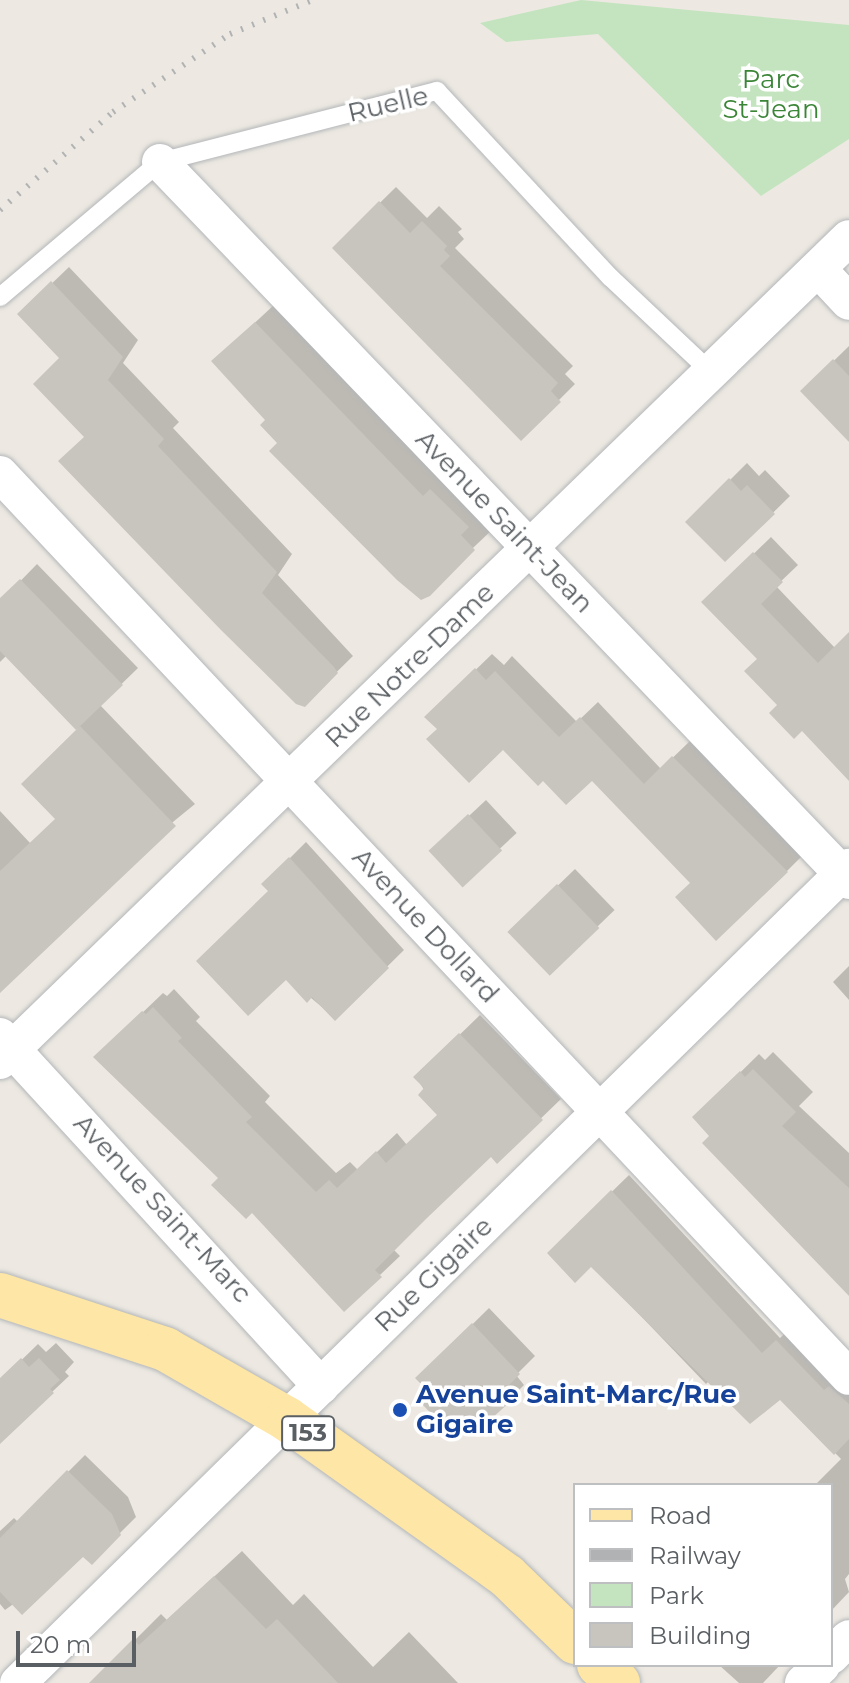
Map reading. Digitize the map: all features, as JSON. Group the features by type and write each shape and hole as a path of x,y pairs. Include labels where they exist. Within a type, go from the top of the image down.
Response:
{"main road":[{"name":"153","path":"0,1295 165,1349 287,1419 507,1576 573,1640"},
{"path":"601,1667 618,1683"}],"street":[{"name":"Avenue Saint-Jean","path":"160,162 847,874"},
{"name":"Rue Notre-Dame","path":"4,1048 290,782 820,271 849,238"},
{"path":"820,271 849,302"},
{"name":"Avenue Dollard","path":"0,474 849,1377"},
{"name":"Rue Gigaire","path":"18,1683 847,874"},
{"name":"Avenue Saint-Marc","path":"4,1048 321,1386"},
{"path":"833,1654 849,1638"},
{"path":"803,1683 820,1667"}],"lane":[{"name":"Ruelle","path":"0,297 160,162 437,91 610,277 713,374"}],"green space":[{"name":"Parc St-Jean","path":"581,0 849,25 849,139 761,196 598,34 506,42 480,23"}],"building":[{"path":"379,201 410,233 422,221 447,246 444,250 450,256 440,266 558,383 551,391 561,402 521,441 332,248"},
{"path":"51,281 123,357 108,380 164,439 158,446 277,572 262,593 338,673 305,707 296,704 221,630 58,461 84,437 33,384 59,358 17,314"},
{"path":"255,322 423,496 430,489 469,527 461,535 475,550 430,596 421,600 397,580 269,451 277,443 260,425 265,420 211,361"},
{"path":"833,359 849,376 849,442 800,391"},
{"path":"729,478 741,491 747,485 775,514 725,562 685,522"},
{"path":"753,552 783,582 761,604 818,663 849,632 849,781 802,731 794,739 769,713 777,705 744,671 757,659 701,602"},
{"path":"20,579 123,685 76,730 0,651 0,598"},
{"path":"475,668 486,680 495,671 559,737 580,717 644,784 672,756 788,872 716,941 675,897 690,883 592,781 566,805 543,781 538,786 503,750 469,783 426,739 437,729 424,717"},
{"path":"80,726 176,826 0,993 0,871 55,819 21,784"},
{"path":"468,814 502,851 463,887 429,851"},
{"path":"289,857 389,968 335,1021 312,997 307,1003 286,980 248,1016 196,961 268,891 261,884"},
{"path":"557,884 599,928 550,976 507,932"},
{"path":"153,1007 182,1038 178,1041 252,1117 246,1122 316,1192 329,1180 337,1188 376,1151 386,1163 437,1115 418,1095 424,1088 413,1077 459,1033 543,1120 497,1164 491,1157 427,1218 375,1270 382,1277 344,1312 252,1213 246,1219 211,1185 218,1178 93,1057 142,1011 146,1014"},
{"path":"753,1069 796,1112 782,1126 849,1188 849,1296 702,1143 709,1136 692,1117 740,1071 745,1077"},
{"path":"611,1190 762,1353 776,1340 824,1390 829,1386 849,1404 849,1439 834,1455 780,1400 750,1424 591,1267 575,1283 547,1253"},
{"path":"472,1323 520,1374 501,1393 510,1402 472,1436 456,1419 446,1429 420,1402 429,1392 415,1378"},
{"path":"21,1358 29,1367 39,1358 60,1380 50,1389 54,1393 0,1444 0,1378"},
{"path":"67,1470 112,1514 121,1535 92,1565 83,1557 22,1615 0,1592 0,1538"},
{"path":"214,1576 266,1629 277,1619 338,1683 89,1683 133,1639 139,1645"}],"railway":[{"path":"0,210 113,112 230,34 313,0"}],"place":[{"name":"Avenue Saint-Marc/Rue Gigaire","path":"400,1410"}]}
